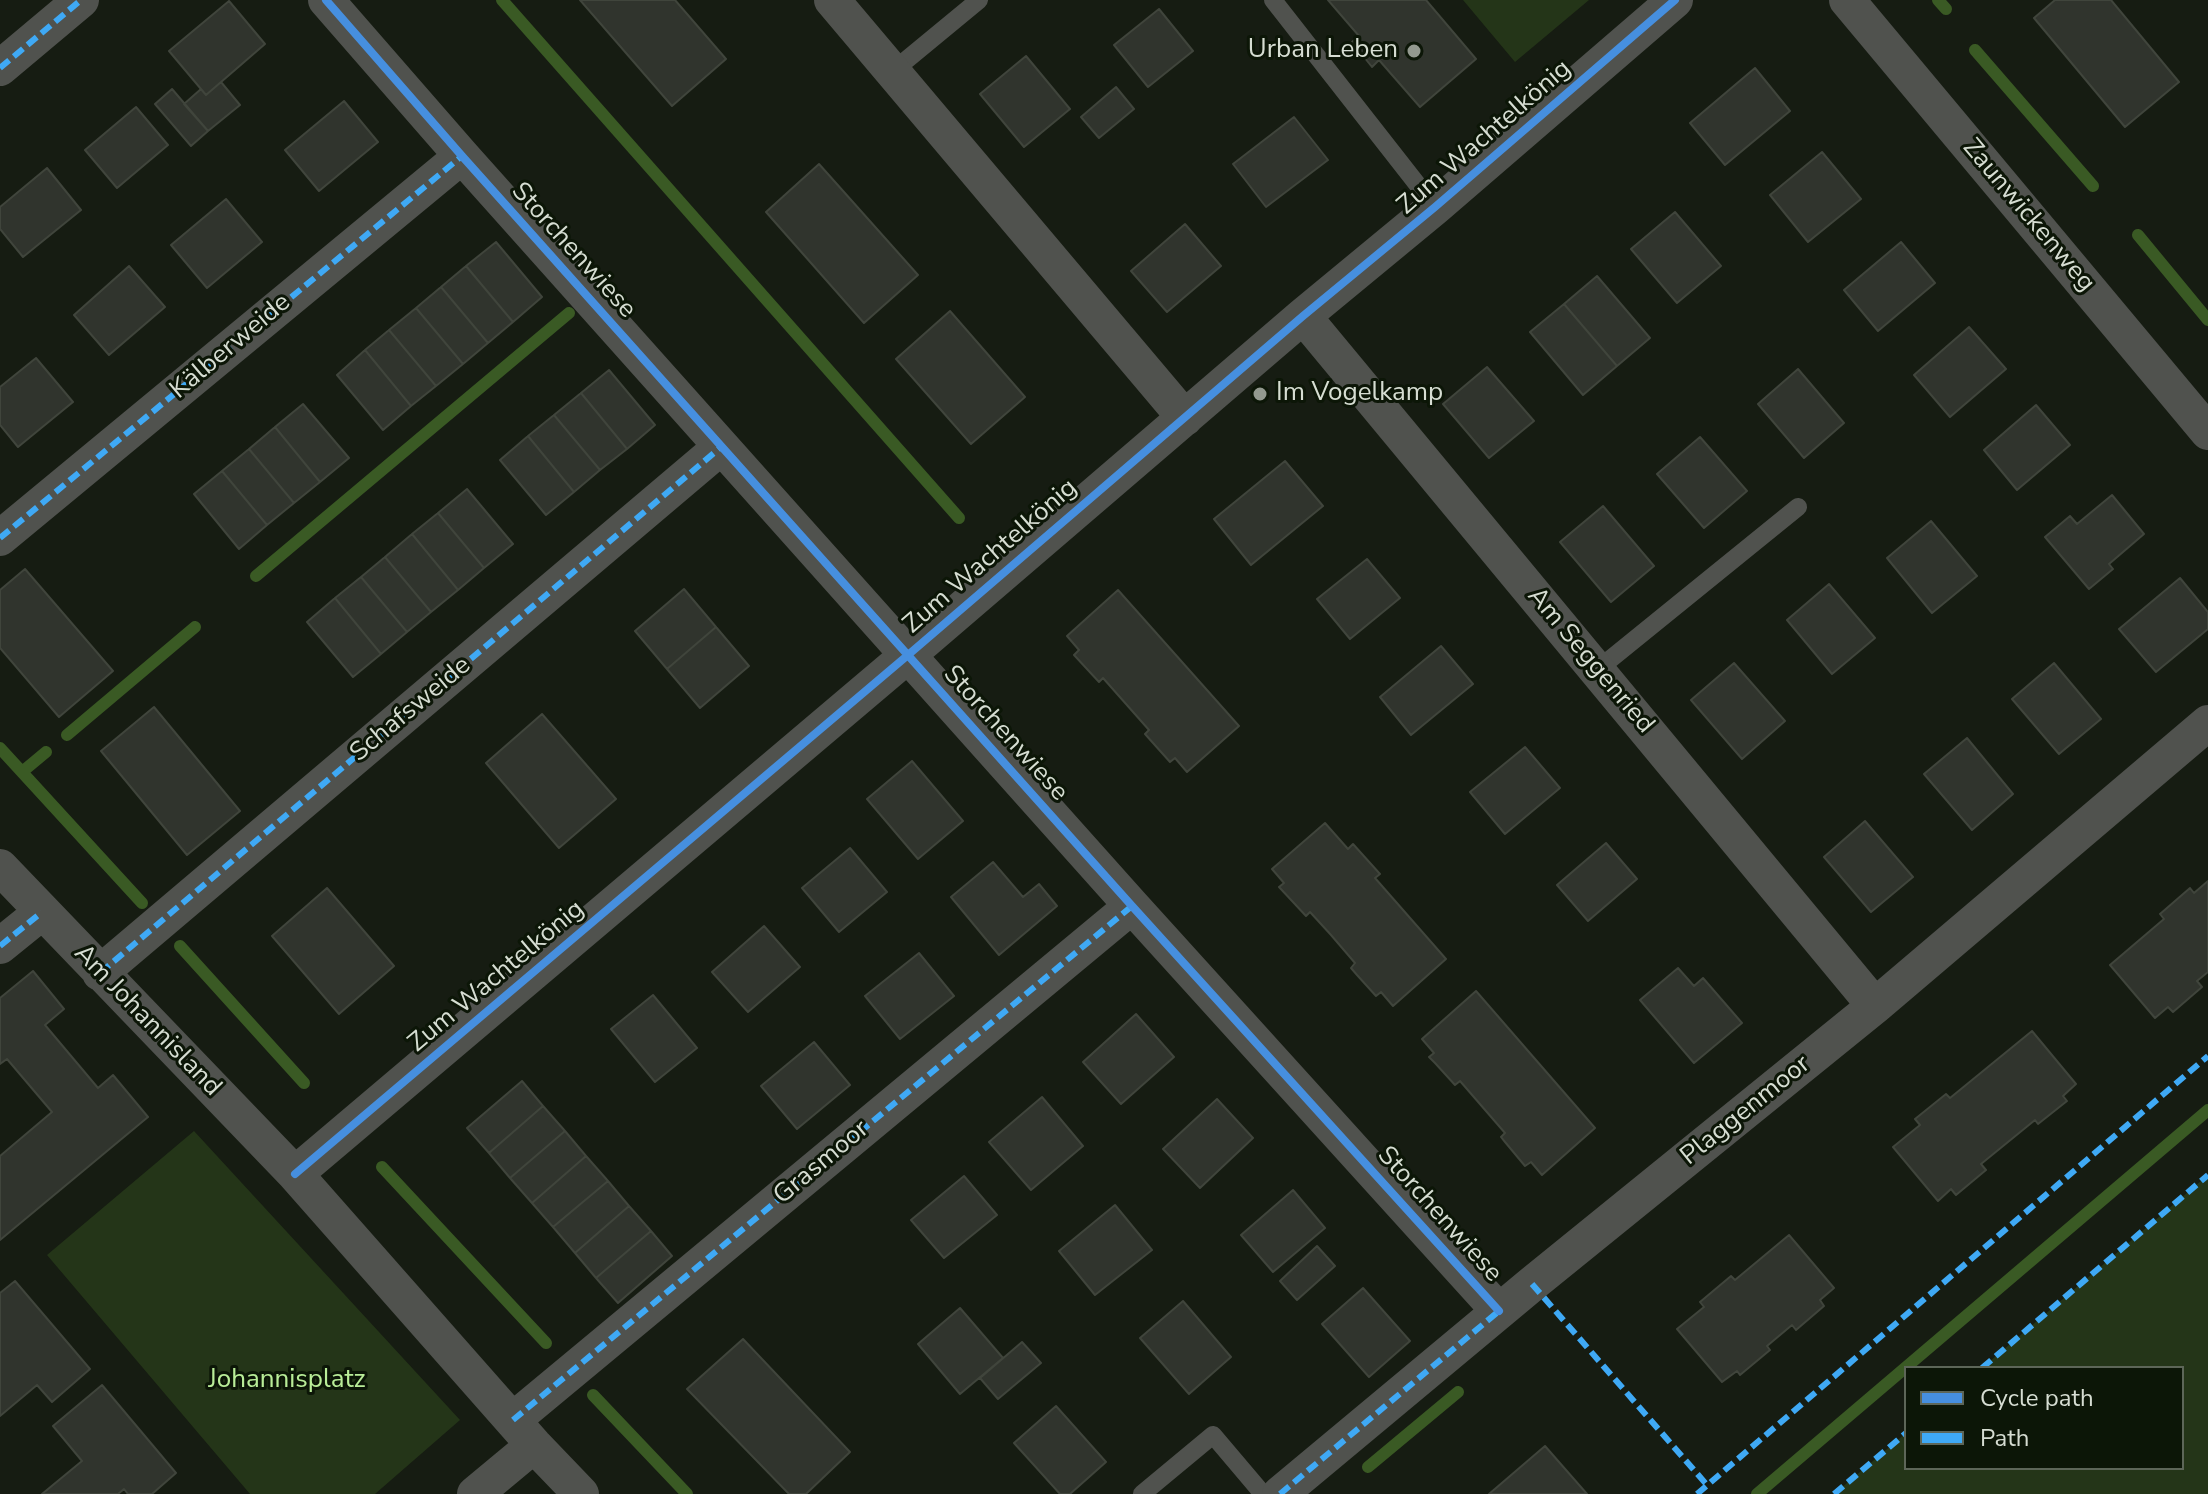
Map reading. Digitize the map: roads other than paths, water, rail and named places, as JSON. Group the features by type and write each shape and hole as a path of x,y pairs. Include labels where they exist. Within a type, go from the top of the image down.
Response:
{"street":[{"path":"0,68 81,0"},
{"name":"Storchenwiese","path":"326,0 721,447 1499,1311"},
{"path":"832,0 1185,418"},
{"name":"Zum Wachtelkönig","path":"295,1174 1675,0"},
{"name":"Zaunwickenweg","path":"1847,0 2208,432"},
{"name":"Kälberweide","path":"0,538 462,156"},
{"name":"Am Seggenried","path":"1303,316 1875,1006"},
{"name":"Schafsweide","path":"100,973 721,447"},
{"name":"Plaggenmoor","path":"1280,1494 1499,1311 1875,1006 2208,723"},
{"name":"Am Johannisland","path":"0,867 295,1174"},
{"name":"Grasmoor","path":"524,1432 1132,906"},
{"path":"0,946 42,912"},
{"path":"295,1174 581,1494"},
{"path":"475,1494 524,1432"}],"lane":[{"path":"893,71 979,0"},
{"path":"1273,0 1435,207"},
{"path":"1597,670 1798,507"},
{"path":"1142,1494 1213,1435 1263,1494"}],"waterway":[{"path":"502,0 959,518"},
{"path":"1938,0 1946,9"},
{"path":"1975,50 2093,186"},
{"path":"2138,235 2208,320"},
{"path":"256,576 569,313"},
{"path":"67,735 195,627"},
{"path":"0,748 142,903"},
{"path":"22,772 46,752"},
{"path":"180,946 304,1083"},
{"path":"1907,1366 2208,1110"},
{"path":"382,1167 546,1343"},
{"path":"1757,1494 1904,1369"},
{"path":"1368,1467 1458,1392"},
{"path":"593,1395 687,1494"}],"place":[{"name":"Urban Leben","path":"1414,51"},
{"name":"Im Vogelkamp","path":"1260,394"}],"park label":[{"name":"Johannisplatz","path":"287,1381"}]}
